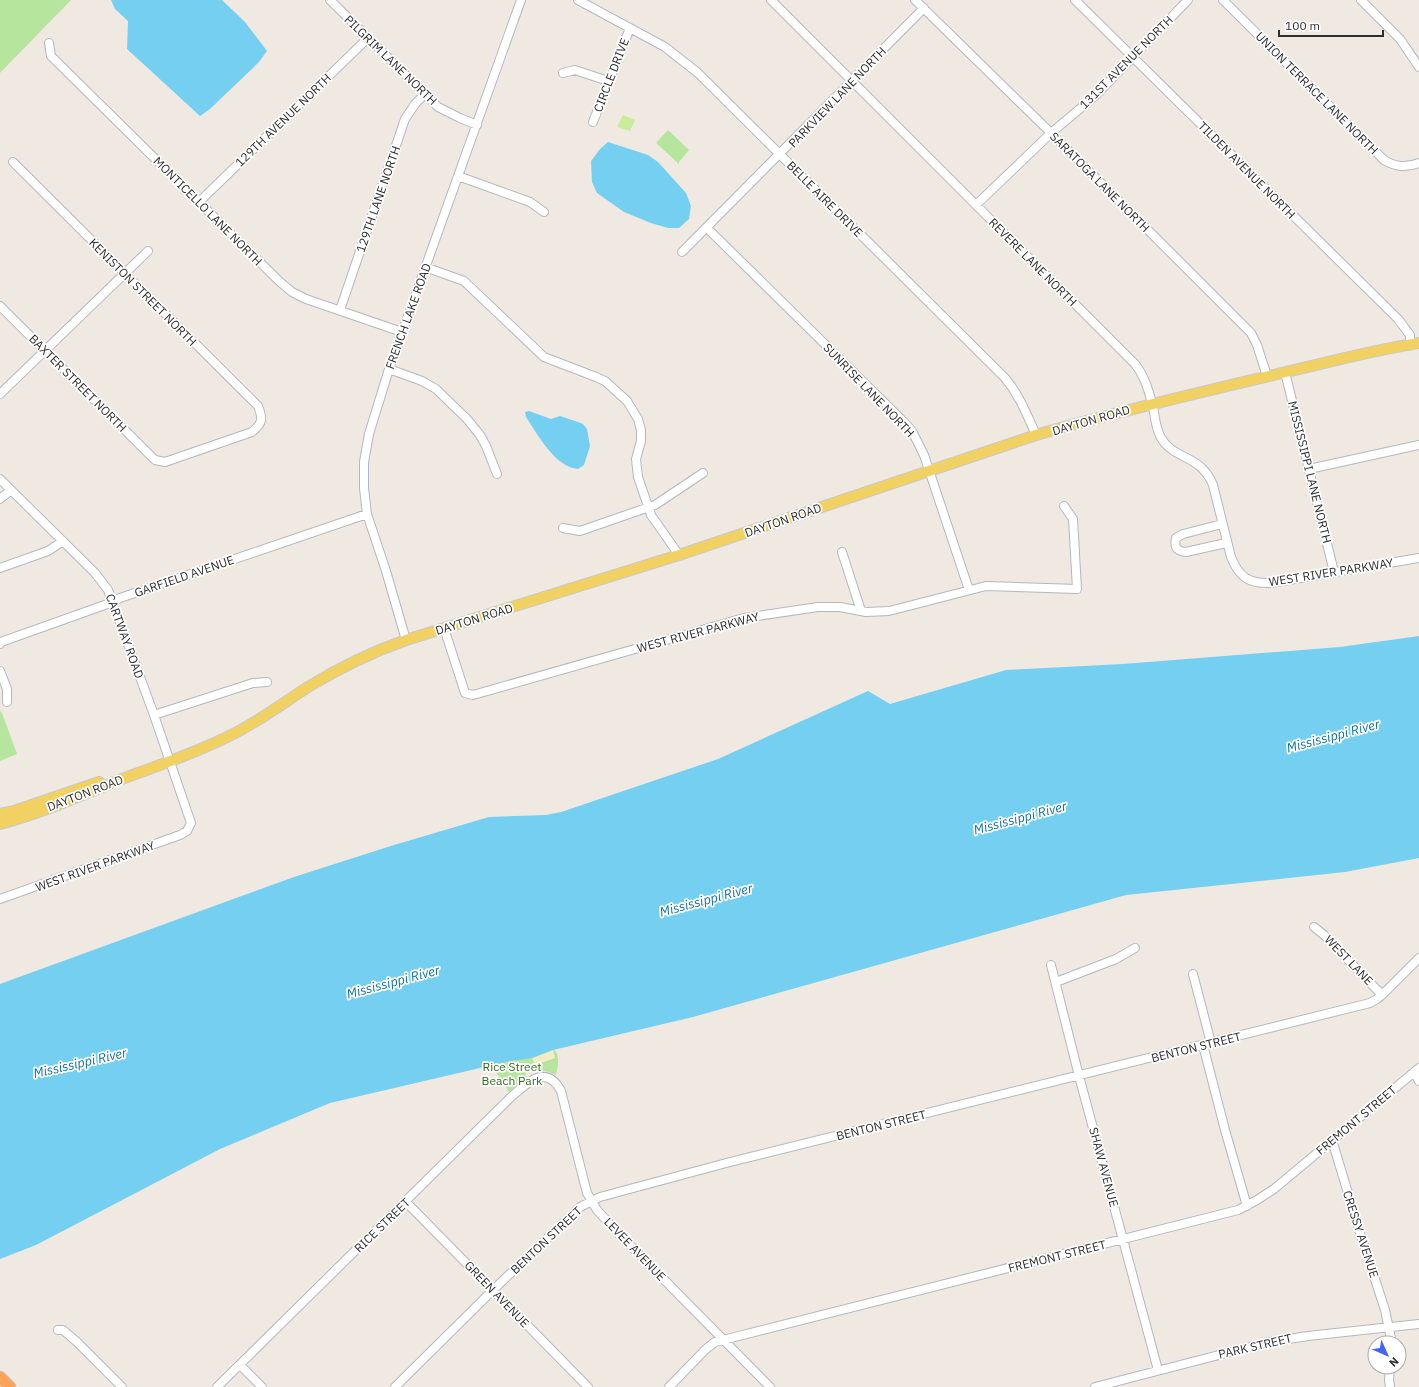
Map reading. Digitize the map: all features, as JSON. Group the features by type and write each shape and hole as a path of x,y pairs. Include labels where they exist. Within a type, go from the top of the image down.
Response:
{"highway":[{"path":"0,1377 10,1387"}],"main road":[{"name":"DAYTON ROAD","path":"0,824 54,806 226,738 338,671 371,654 406,640 679,555 1036,435 1152,403 1414,344"},
{"name":"DAYTON ROAD","path":"0,814 14,811 77,788 170,761"}],"street":[{"name":"PILGRIM LANE NORTH","path":"330,0 438,107 476,125"},
{"name":"FRENCH LAKE ROAD","path":"406,640 368,514 364,488 364,462 369,434 389,368 521,0"},
{"name":"REVERE LANE NORTH","path":"771,0 1135,364 1147,385 1160,436 1173,451 1196,462 1210,475 1226,543 1231,557"},
{"name":"SARATOGA LANE NORTH","path":"915,0 1051,133 1251,333 1257,345 1267,376"},
{"name":"TILDEN AVENUE NORTH","path":"1075,0 1398,319 1410,335 1414,344"},
{"name":"131ST AVENUE NORTH","path":"976,205 1051,133 1095,96 1188,0"},
{"name":"UNION TERRACE LANE NORTH","path":"1223,0 1384,160 1393,165 1403,167 1419,164"},
{"path":"1362,0 1400,38 1419,67"},
{"name":"BELLE AIRE DRIVE","path":"583,1 665,47 698,73 1005,378 1014,389 1036,435"},
{"name":"PARKVIEW LANE NORTH","path":"682,252 924,8"},
{"name":"CIRCLE DRIVE","path":"593,122 630,28"},
{"name":"129TH AVENUE NORTH","path":"199,202 368,38"},
{"name":"MONTICELLO LANE NORTH","path":"49,43 51,56 292,292 306,299 402,332"},
{"path":"563,73 575,70 608,81"},
{"name":"129TH LANE NORTH","path":"340,310 405,119 415,104 425,94"},
{"name":"KENISTON STREET NORTH","path":"13,162 258,406 262,417 260,426 252,432 165,462 156,460"},
{"path":"458,176 530,202 544,212"},
{"name":"SUNRISE LANE NORTH","path":"707,228 903,421 918,441 924,454 969,590"},
{"path":"0,394 148,251"},
{"path":"425,267 464,281 544,357 596,376 605,381 627,401 634,410 641,430 636,468 648,507 651,515 679,555"},
{"name":"BAXTER STREET NORTH","path":"0,306 156,460"},
{"path":"389,368 422,381 436,389 480,435 497,474"},
{"name":"MISSISSIPPI LANE NORTH","path":"1285,372 1334,572"},
{"path":"1309,470 1419,445"},
{"path":"563,528 580,530 648,507 664,500 703,472"},
{"name":"CARTWAY ROAD","path":"0,479 102,581 108,590 154,715 190,820 189,829"},
{"path":"0,499 11,490"},
{"name":"WEST RIVER PARKWAY","path":"444,628 465,693 473,695 744,618 818,607 840,607 875,613 889,611 986,586 1077,589 1074,519 1064,506"},
{"name":"GARFIELD AVENUE","path":"0,643 113,602 120,598 368,514"},
{"path":"1222,524 1183,534 1176,538 1175,544 1180,551 1186,552 1226,543"},
{"path":"0,568 48,551 63,541"},
{"path":"842,552 861,611"},
{"name":"WEST RIVER PARKWAY","path":"1231,557 1235,567 1241,575 1260,583 1271,583 1419,558"},
{"path":"0,671 7,689 7,702"},
{"path":"154,715 253,683 267,682"},
{"name":"WEST RIVER PARKWAY","path":"0,899 180,835 189,829"},
{"name":"WEST LANE","path":"1314,927 1324,935 1382,995"},
{"path":"1056,982 1116,959 1135,948"},
{"name":"BENTON STREET","path":"396,1387 493,1290 580,1207 600,1196 730,1162 1370,1003 1377,1000 1419,958"},
{"name":"SHAW AVENUE","path":"1051,965 1079,1076 1158,1370"},
{"path":"1193,974 1225,1130 1247,1206"},
{"path":"1417,1070 1419,1081"},
{"name":"FREMONT STREET","path":"669,1387 706,1349 715,1342 1238,1210 1268,1194 1417,1070"},
{"name":"RICE STREET","path":"217,1387 511,1097 530,1080 536,1077 544,1077 552,1080"},
{"name":"LEVEE AVENUE","path":"552,1080 557,1084 561,1091 581,1172 590,1201 618,1233 770,1387"},
{"name":"CRESSY AVENUE","path":"1332,1140 1360,1236 1386,1310 1391,1335"},
{"name":"GREEN AVENUE","path":"406,1202 588,1387"},
{"name":"PARK STREET","path":"1095,1387 1269,1342 1308,1336 1419,1324"},
{"path":"58,1330 63,1330 77,1342 122,1387"},
{"path":"240,1365 262,1387"},
{"path":"1389,1375 1390,1387"}],"green space":[{"path":"0,0 71,0 0,73"},
{"path":"623,115 635,120 630,131 617,127"},
{"path":"668,130 689,150 679,164 656,143"},
{"path":"0,711 17,754 0,761"},
{"name":"Rice Street Beach Park","path":"555,1050 558,1059 556,1075 541,1070 530,1071 526,1073 525,1077 509,1092 491,1065"}],"sand":[{"path":"553,1050 555,1058 535,1065 532,1058"}],"water":[{"path":"111,0 222,0 245,22 267,51 258,63 210,109 200,116 127,49 128,21 115,9"},
{"path":"608,142 648,155 658,162 686,193 691,206 689,219 679,228 668,228 624,212 597,193 592,182 591,161 600,149"},
{"path":"529,411 551,419 560,416 583,424 587,429 590,446 584,465 578,469 562,463 548,449 526,417 525,412"},
{"name":"Mississippi River","path":"1419,636 1419,858 1345,872 1126,895 693,1017 553,1050 532,1058 510,1061 330,1103 220,1149 36,1245 0,1259 0,984 294,877 394,845 489,817 546,815 576,807 718,759 868,691 890,704 1006,670 1123,664 1340,647"}]}
